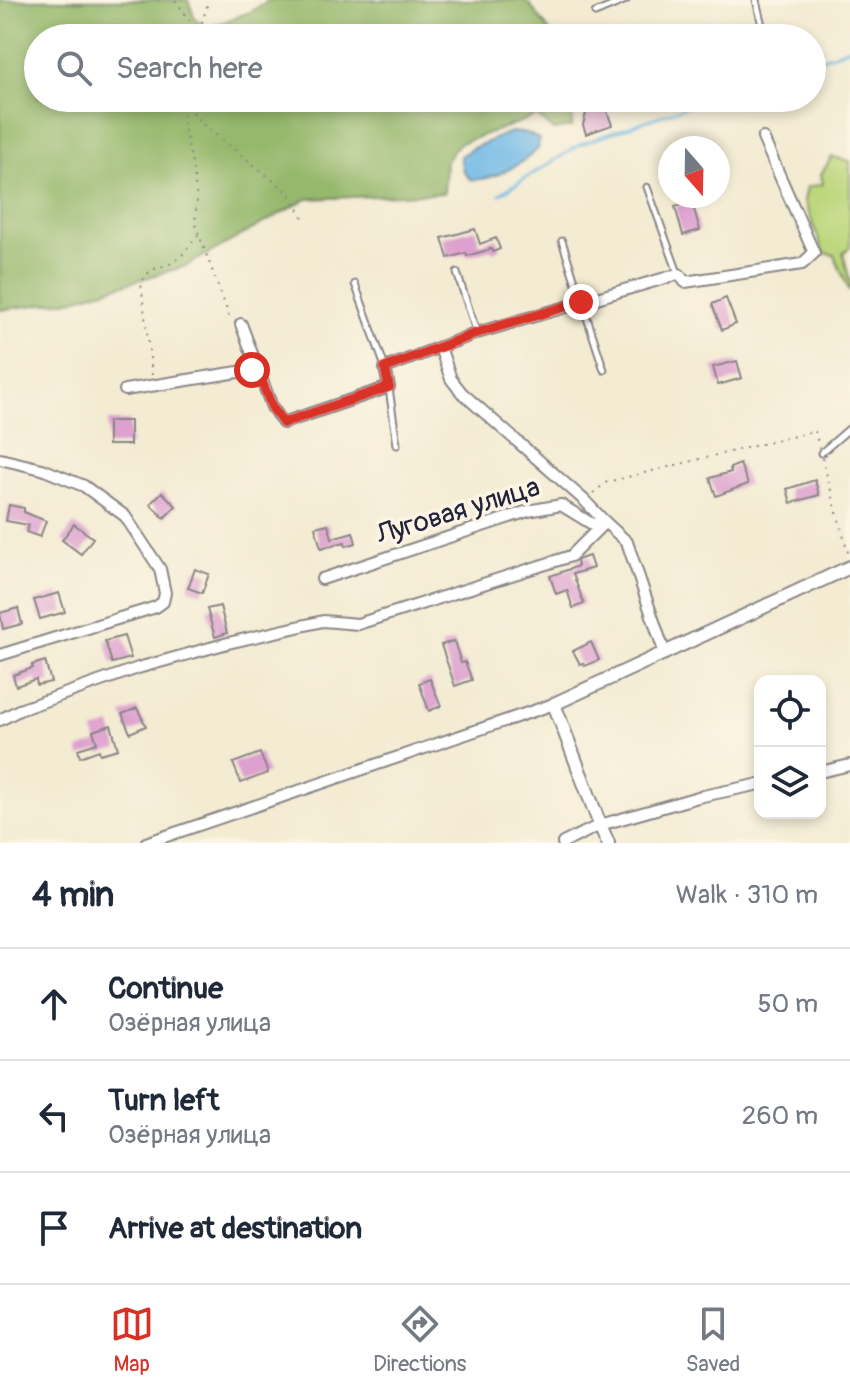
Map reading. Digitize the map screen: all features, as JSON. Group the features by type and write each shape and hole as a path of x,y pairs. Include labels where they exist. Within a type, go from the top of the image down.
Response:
{"street":[{"path":"236,323 272,407 283,423 389,387 385,368 477,333 679,274 685,282 802,264 814,253 763,138"},
{"path":"440,347 451,379 462,393 627,542 665,654"},
{"path":"125,390 257,369"},
{"path":"0,459 42,469 84,486 125,516 160,569 165,593 163,602 156,607 0,655"},
{"name":"Луговая улица","path":"322,579 528,511 561,505 592,524 605,522"},
{"path":"0,720 19,710 138,668 323,621 358,624 571,556 605,522"},
{"path":"146,843 554,704 850,567"},
{"path":"554,704 608,843"},
{"path":"826,771 850,765"},
{"path":"563,843 600,825 698,797 754,785"}],"lane":[{"path":"595,13 626,0"},
{"path":"756,0 760,24"},
{"path":"647,187 679,274"},
{"path":"562,241 604,370"},
{"path":"457,273 477,333"},
{"path":"355,284 385,368"},
{"path":"389,387 397,445"},
{"path":"821,453 850,428"}],"path":[{"path":"175,0 192,24"},
{"path":"202,24 209,0"},
{"path":"183,112 197,199 195,224 236,323"},
{"path":"193,112 200,122 290,194 304,219"},
{"path":"153,385 141,283 153,268 174,262 199,234"},
{"path":"584,500 607,482 815,431 850,561"}],"green space":[{"path":"0,0 188,0 195,19 202,24 24,24 24,112 572,112 572,127 553,130 537,116 458,144 446,161 444,193 307,199 186,266 71,300 0,310"},
{"path":"269,0 524,0 544,24 218,24 250,12"},
{"path":"832,157 850,161 850,247 843,253 850,292 834,255 824,253 804,201 807,187 823,184 821,174"}],"water":[{"path":"510,132 526,133 539,139 538,149 496,175 470,179 463,171 460,156"}],"building":[{"path":"586,112 607,112 612,125 586,134 583,125"},
{"path":"675,208 694,208 700,230 683,235"},
{"path":"475,229 480,244 496,238 500,249 448,258 442,238"},
{"path":"726,298 736,324 722,330 712,304"},
{"path":"737,361 742,378 718,385 713,367"},
{"path":"108,421 130,421 130,445 108,445"},
{"path":"740,464 748,484 716,496 710,478 731,472 730,468"},
{"path":"815,480 819,495 791,503 787,489"},
{"path":"162,492 176,506 164,518 150,504"},
{"path":"9,505 24,508 24,512 46,521 40,537 26,532 29,525 6,521"},
{"path":"74,524 93,538 81,554 62,540"},
{"path":"328,524 332,538 353,532 356,543 346,546 345,542 321,548 315,527"},
{"path":"589,556 593,568 573,574 584,604 573,608 567,590 556,594 550,576 578,566 577,561"},
{"path":"195,569 209,574 202,593 188,588"},
{"path":"59,593 65,612 40,619 34,600"},
{"path":"220,606 227,633 215,637 207,609"},
{"path":"18,608 22,624 3,629 0,613"},
{"path":"124,636 131,658 112,663 105,641"},
{"path":"454,641 461,663 465,662 472,680 455,686 441,645"},
{"path":"591,642 599,660 585,666 580,664 573,651"},
{"path":"45,661 51,682 37,685 36,679 16,686 13,675"},
{"path":"430,679 441,706 429,711 419,683"},
{"path":"137,708 146,726 130,733 122,714"},
{"path":"111,725 118,749 100,754 99,750 80,757 78,749 97,743 93,731"},
{"path":"260,753 268,773 241,783 233,763"}],"waterway":[{"path":"826,57 850,48"},
{"path":"500,194 581,144 671,112"}],"route":[{"path":"252,370 257,369 272,407 283,423 389,387 385,368 477,333 581,302"}]}
